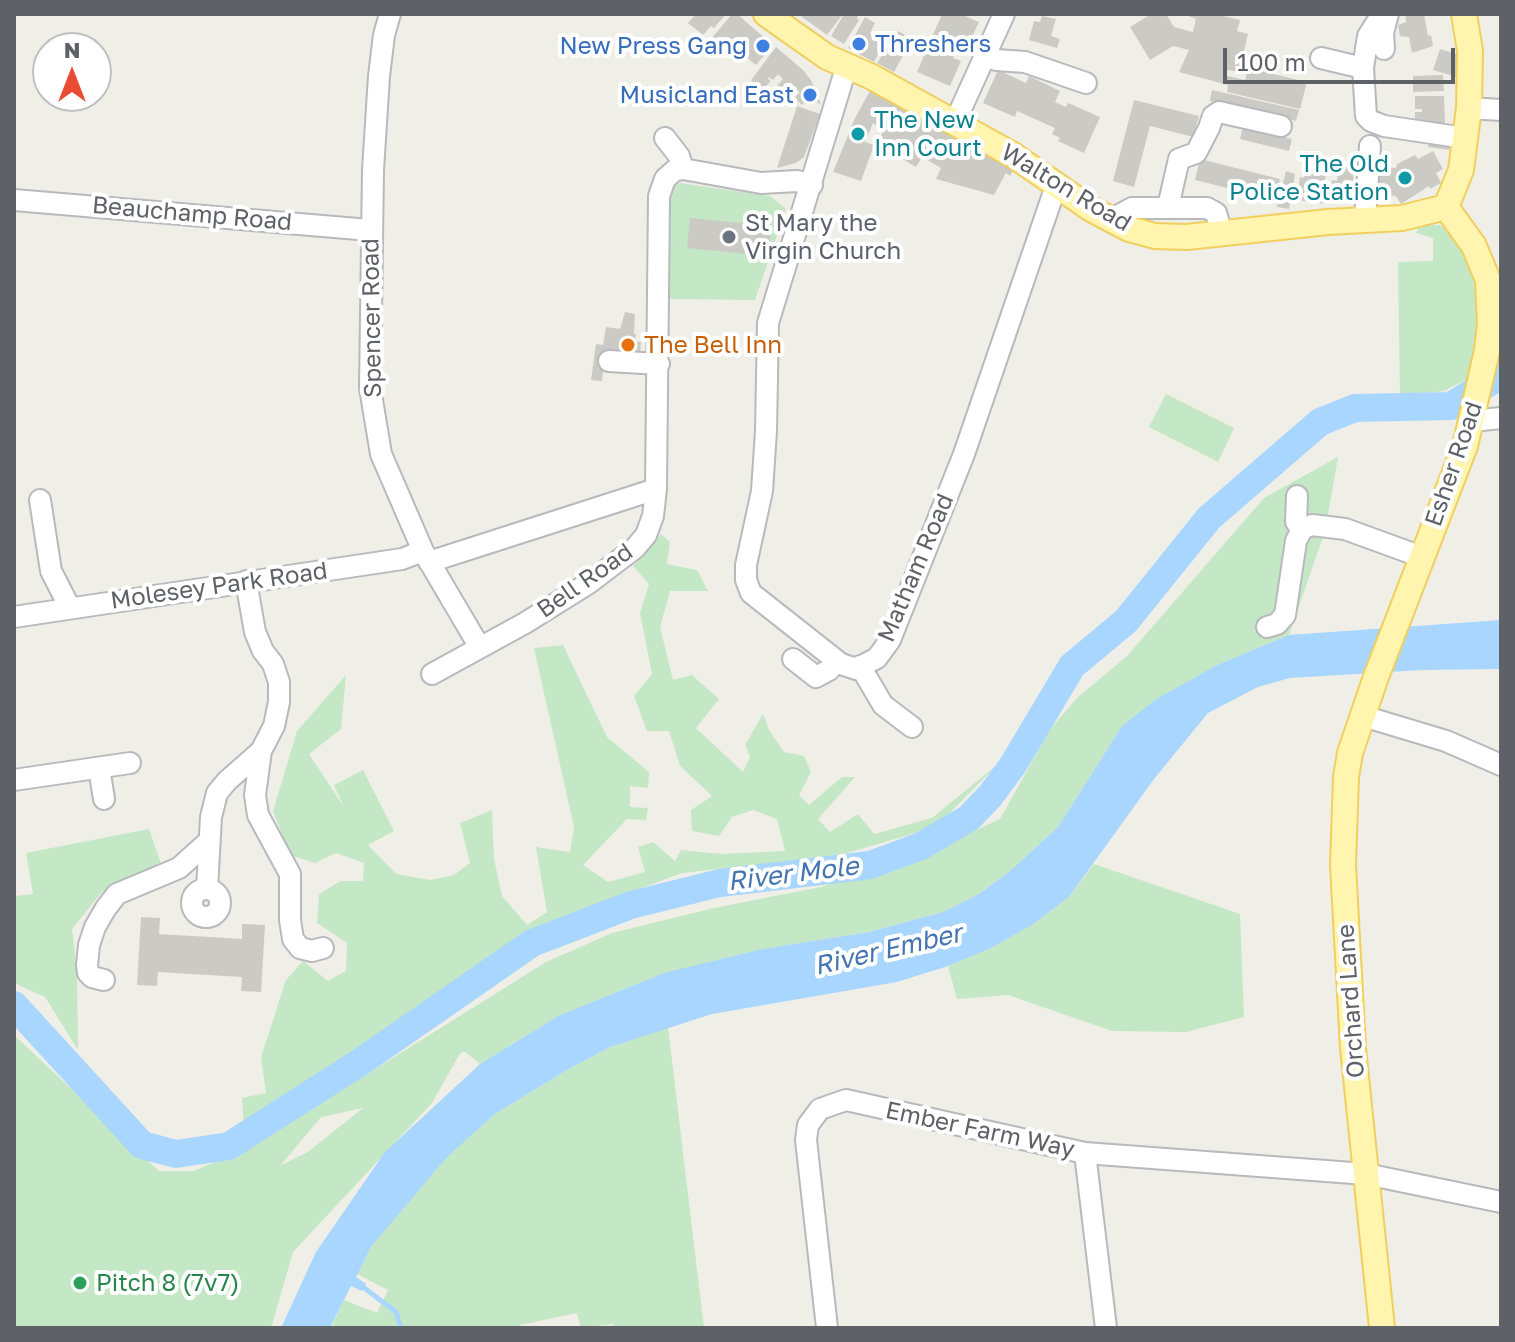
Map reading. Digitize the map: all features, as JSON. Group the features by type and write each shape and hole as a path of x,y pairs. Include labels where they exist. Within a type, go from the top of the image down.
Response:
{"main road":[{"name":"Walton Road","path":"766,14 817,51 955,122 1057,183 1091,209 1129,229 1155,236 1187,237 1402,218 1446,207"},
{"path":"1446,207 1461,170 1469,108 1470,51 1464,14"},
{"name":"Esher Road","path":"1376,677 1474,414 1490,324 1488,280 1474,246 1446,207"},
{"name":"Orchard Lane","path":"1376,677 1350,753 1346,777 1343,865 1353,1048 1382,1328"}],"street":[{"name":"Spencer Road","path":"390,14 379,76 370,230 370,388 381,454 426,557 479,646"},
{"path":"955,122 1004,14"},
{"path":"1382,14 1368,36 1363,68 1366,116 1384,126 1465,138"},
{"path":"1384,49 1383,33 1388,14"},
{"path":"985,53 996,60 1025,62 1086,83"},
{"path":"1321,58 1363,68"},
{"name":"Matham Road","path":"847,65 768,323 762,491 746,565 746,580 751,593 836,661 856,669 877,658 890,640 964,454 1057,183"},
{"path":"1469,108 1501,110"},
{"path":"1168,207 1179,159 1196,153 1213,116 1219,112 1281,126"},
{"path":"665,138 679,156 683,169 761,183 797,181 812,185"},
{"path":"1365,220 1370,146"},
{"name":"Bell Road","path":"432,674 525,623 589,583 635,548 650,526 656,489 660,189 669,174 683,169"},
{"name":"Beauchamp Road","path":"14,200 370,230"},
{"path":"1110,220 1132,208 1207,208 1216,213 1222,233"},
{"path":"609,361 659,364"},
{"path":"1474,414 1501,418"},
{"name":"Molesey Park Road","path":"14,617 426,557 656,489"},
{"path":"1297,496 1296,522 1302,529"},
{"path":"40,500 51,571 70,608"},
{"path":"1267,627 1277,624 1285,615 1296,541 1302,529 1326,525 1422,557"},
{"path":"246,581 255,632 279,682 274,726 261,751 255,795 258,815 290,874 293,939 300,948 312,951 323,948"},
{"path":"793,659 816,677 829,670 836,661"},
{"path":"860,666 883,705 912,727"},
{"path":"1363,716 1446,741 1501,765"},
{"path":"207,889 211,817 217,793 261,751"},
{"path":"14,780 130,763"},
{"path":"99,768 104,799"},
{"path":"104,980 92,977 87,965 95,927 106,908 117,894 179,868 209,841"},
{"name":"Ember Farm Way","path":"827,1328 806,1140 808,1125 820,1109 846,1100 1085,1153 1366,1174 1501,1202"},
{"path":"1085,1153 1106,1328"}],"green space":[{"path":"680,183 770,196 786,209 755,300 668,299 666,191"},
{"path":"1420,225 1440,225 1456,234 1474,274 1480,317 1473,376 1444,391 1400,396 1398,262 1433,261 1433,238 1416,233"},
{"path":"1166,394 1234,428 1218,462 1149,427"},
{"path":"1338,457 1325,531 1289,635 1217,665 1122,726 1058,827 1010,871 979,894 943,912 869,932 763,949 558,1016 480,1064 464,1051 432,1103 293,1252 271,1328 14,1328 14,1035 159,1171 194,1171 257,1143 546,962 612,933 714,908 821,887 921,855 1000,819 1051,728 1078,697 1127,656 1264,498","holes":["363,1108 309,1151 280,1166 321,1117"]},
{"path":"661,534 670,542 667,564 697,570 708,591 670,591 660,627 673,680 692,675 719,699 696,728 743,772 750,757 745,745 763,714 769,730 784,752 804,756 811,772 799,795 809,805 842,777 855,777 818,819 830,832 858,814 874,834 932,818 998,764 936,827 837,856 682,873 539,926 244,1127 242,1098 266,1093 261,1057 286,980 303,961 328,981 346,971 347,943 317,923 319,894 341,881 363,881 364,863 336,853 315,863 290,855 273,811 297,731 346,675 341,729 309,754 344,807 334,785 363,770 394,831 368,845 396,874 430,880 454,875 470,863 460,823 492,810 494,859 502,896 527,925 547,912 536,847 570,852 574,827 534,648 563,645 607,737 649,772 648,788 630,786 630,807 648,808 646,820 627,819 583,865 608,882 645,872 638,847 653,842 675,861 681,850 721,854 785,851 777,819 753,810 732,817 719,836 692,831 691,810 712,796 680,766 669,731 647,731 634,696 652,674 640,613 649,584 633,566"},
{"path":"149,829 163,869 102,892 72,929 77,971 78,1050 45,997 14,983 14,896 33,894 26,853"},
{"path":"1094,864 1240,914 1244,1017 1186,1032 1112,1031 1008,995 957,999 948,966 991,948 1032,925 1069,897"},
{"path":"668,1027 704,1328 614,1328 613,1324 581,1328 577,1313 520,1325 521,1328 331,1328 344,1300 377,1313 388,1290 357,1274 371,1247 447,1156 495,1114 567,1070 610,1047"}],"water":[{"name":"River Ember","path":"1501,620 1501,669 1290,678 1258,687 1208,713 1154,779 1069,897 1032,925 991,948 897,982 712,1014 610,1047 567,1070 495,1114 447,1157 371,1247 356,1277 366,1284 362,1291 351,1286 330,1328 281,1328 316,1252 385,1152 480,1064 558,1016 664,973 763,949 869,932 943,912 979,894 1010,871 1058,827 1122,726 1155,700 1217,665 1289,635"}],"building":[{"path":"696,14 726,14 703,35 688,23"},
{"path":"732,14 737,14 773,45 756,65 745,56 742,61 723,45 715,53 706,45"},
{"path":"798,14 843,14 827,35"},
{"path":"844,14 859,14 859,20 844,44 831,36"},
{"path":"942,14 960,14 979,22 967,48 959,45 953,58 961,61 950,86 917,72"},
{"path":"1151,14 1166,14 1174,27 1193,32 1196,19 1183,14 1224,14 1240,20 1237,31 1248,34 1239,72 1228,70 1223,75 1245,80 1248,68 1307,82 1300,109 1227,92 1228,85 1179,72 1189,50 1173,46 1150,60 1130,27"},
{"path":"1405,14 1424,14 1433,46 1412,53 1409,37 1400,36 1398,25 1406,22"},
{"path":"1042,16 1056,19 1051,36 1060,39 1057,48 1029,40 1034,21 1040,22"},
{"path":"865,17 875,23 870,33 872,37 884,44 874,62 848,48"},
{"path":"898,31 912,39 894,72 877,63"},
{"path":"776,47 811,80 821,104 808,99 802,105 794,98 800,92 790,85 784,92 777,86 783,79 778,74 773,80 769,77 771,81 762,90 751,80"},
{"path":"1440,49 1460,55 1460,78 1433,70"},
{"path":"998,70 1026,83 1029,76 1060,91 1055,102 1066,107 1068,103 1100,117 1084,153 1058,141 1060,138 1052,134 1055,128 1017,111 1015,117 983,103"},
{"path":"1443,75 1444,91 1413,92 1413,76"},
{"path":"871,89 957,140 977,150 979,148 1014,169 1010,176 1006,173 994,195 936,179 941,168 922,157 916,167 899,157 902,151 879,138 884,131 873,123 865,142 874,145 861,181 833,172 855,118"},
{"path":"1212,90 1299,110 1296,121 1210,101"},
{"path":"1415,96 1444,96 1445,124 1415,124 1415,112 1422,112 1422,109 1415,109"},
{"path":"1134,100 1199,116 1193,137 1150,126 1134,187 1113,181"},
{"path":"797,106 820,114 804,157 796,163 777,168"},
{"path":"1243,127 1292,139 1289,151 1240,139"},
{"path":"1423,135 1451,139 1449,150 1421,143"},
{"name":"The Old Police Station","path":"1433,151 1443,169 1436,173 1441,183 1430,189 1429,186 1401,204 1396,196 1387,195 1386,203 1371,202 1373,167 1396,168 1397,164 1415,155 1418,159"},
{"path":"1307,158 1327,160 1325,180 1329,181 1326,204 1297,200 1300,177 1304,178"},
{"path":"1200,159 1280,179 1275,200 1195,180"},
{"path":"1338,166 1354,168 1355,202 1330,200 1332,180 1337,181"},
{"path":"1286,171 1295,174 1289,209 1277,207"},
{"name":"St Mary the Virgin Church","path":"690,218 771,226 768,256 687,248"},
{"path":"625,312 635,314 634,334 635,341 641,342 640,354 605,352 602,381 591,380 596,344 603,345 606,327 620,329"},
{"path":"141,917 160,918 159,934 242,939 242,924 265,925 261,992 241,991 242,977 158,972 157,986 137,985"}],"waterway":[{"name":"River Mole","path":"14,1005 142,1145 176,1154 229,1146 362,1061 532,943 631,905 720,883 870,865 921,846 969,818 1013,765 1072,666 1126,621 1209,518 1320,422 1355,408 1451,406 1501,375"},
{"path":"359,1284 396,1312 401,1328"}],"place":[{"name":"Threshers","path":"859,44"},
{"name":"New Press Gang","path":"763,46"},
{"name":"Musicland East","path":"810,95"},
{"name":"The New Inn Court","path":"858,134"},
{"name":"The Old Police Station","path":"1405,178"},
{"name":"St Mary the Virgin Church","path":"729,237"},
{"name":"The Bell Inn","path":"628,345"},
{"name":"Pitch 8 (7v7)","path":"80,1283"}]}
